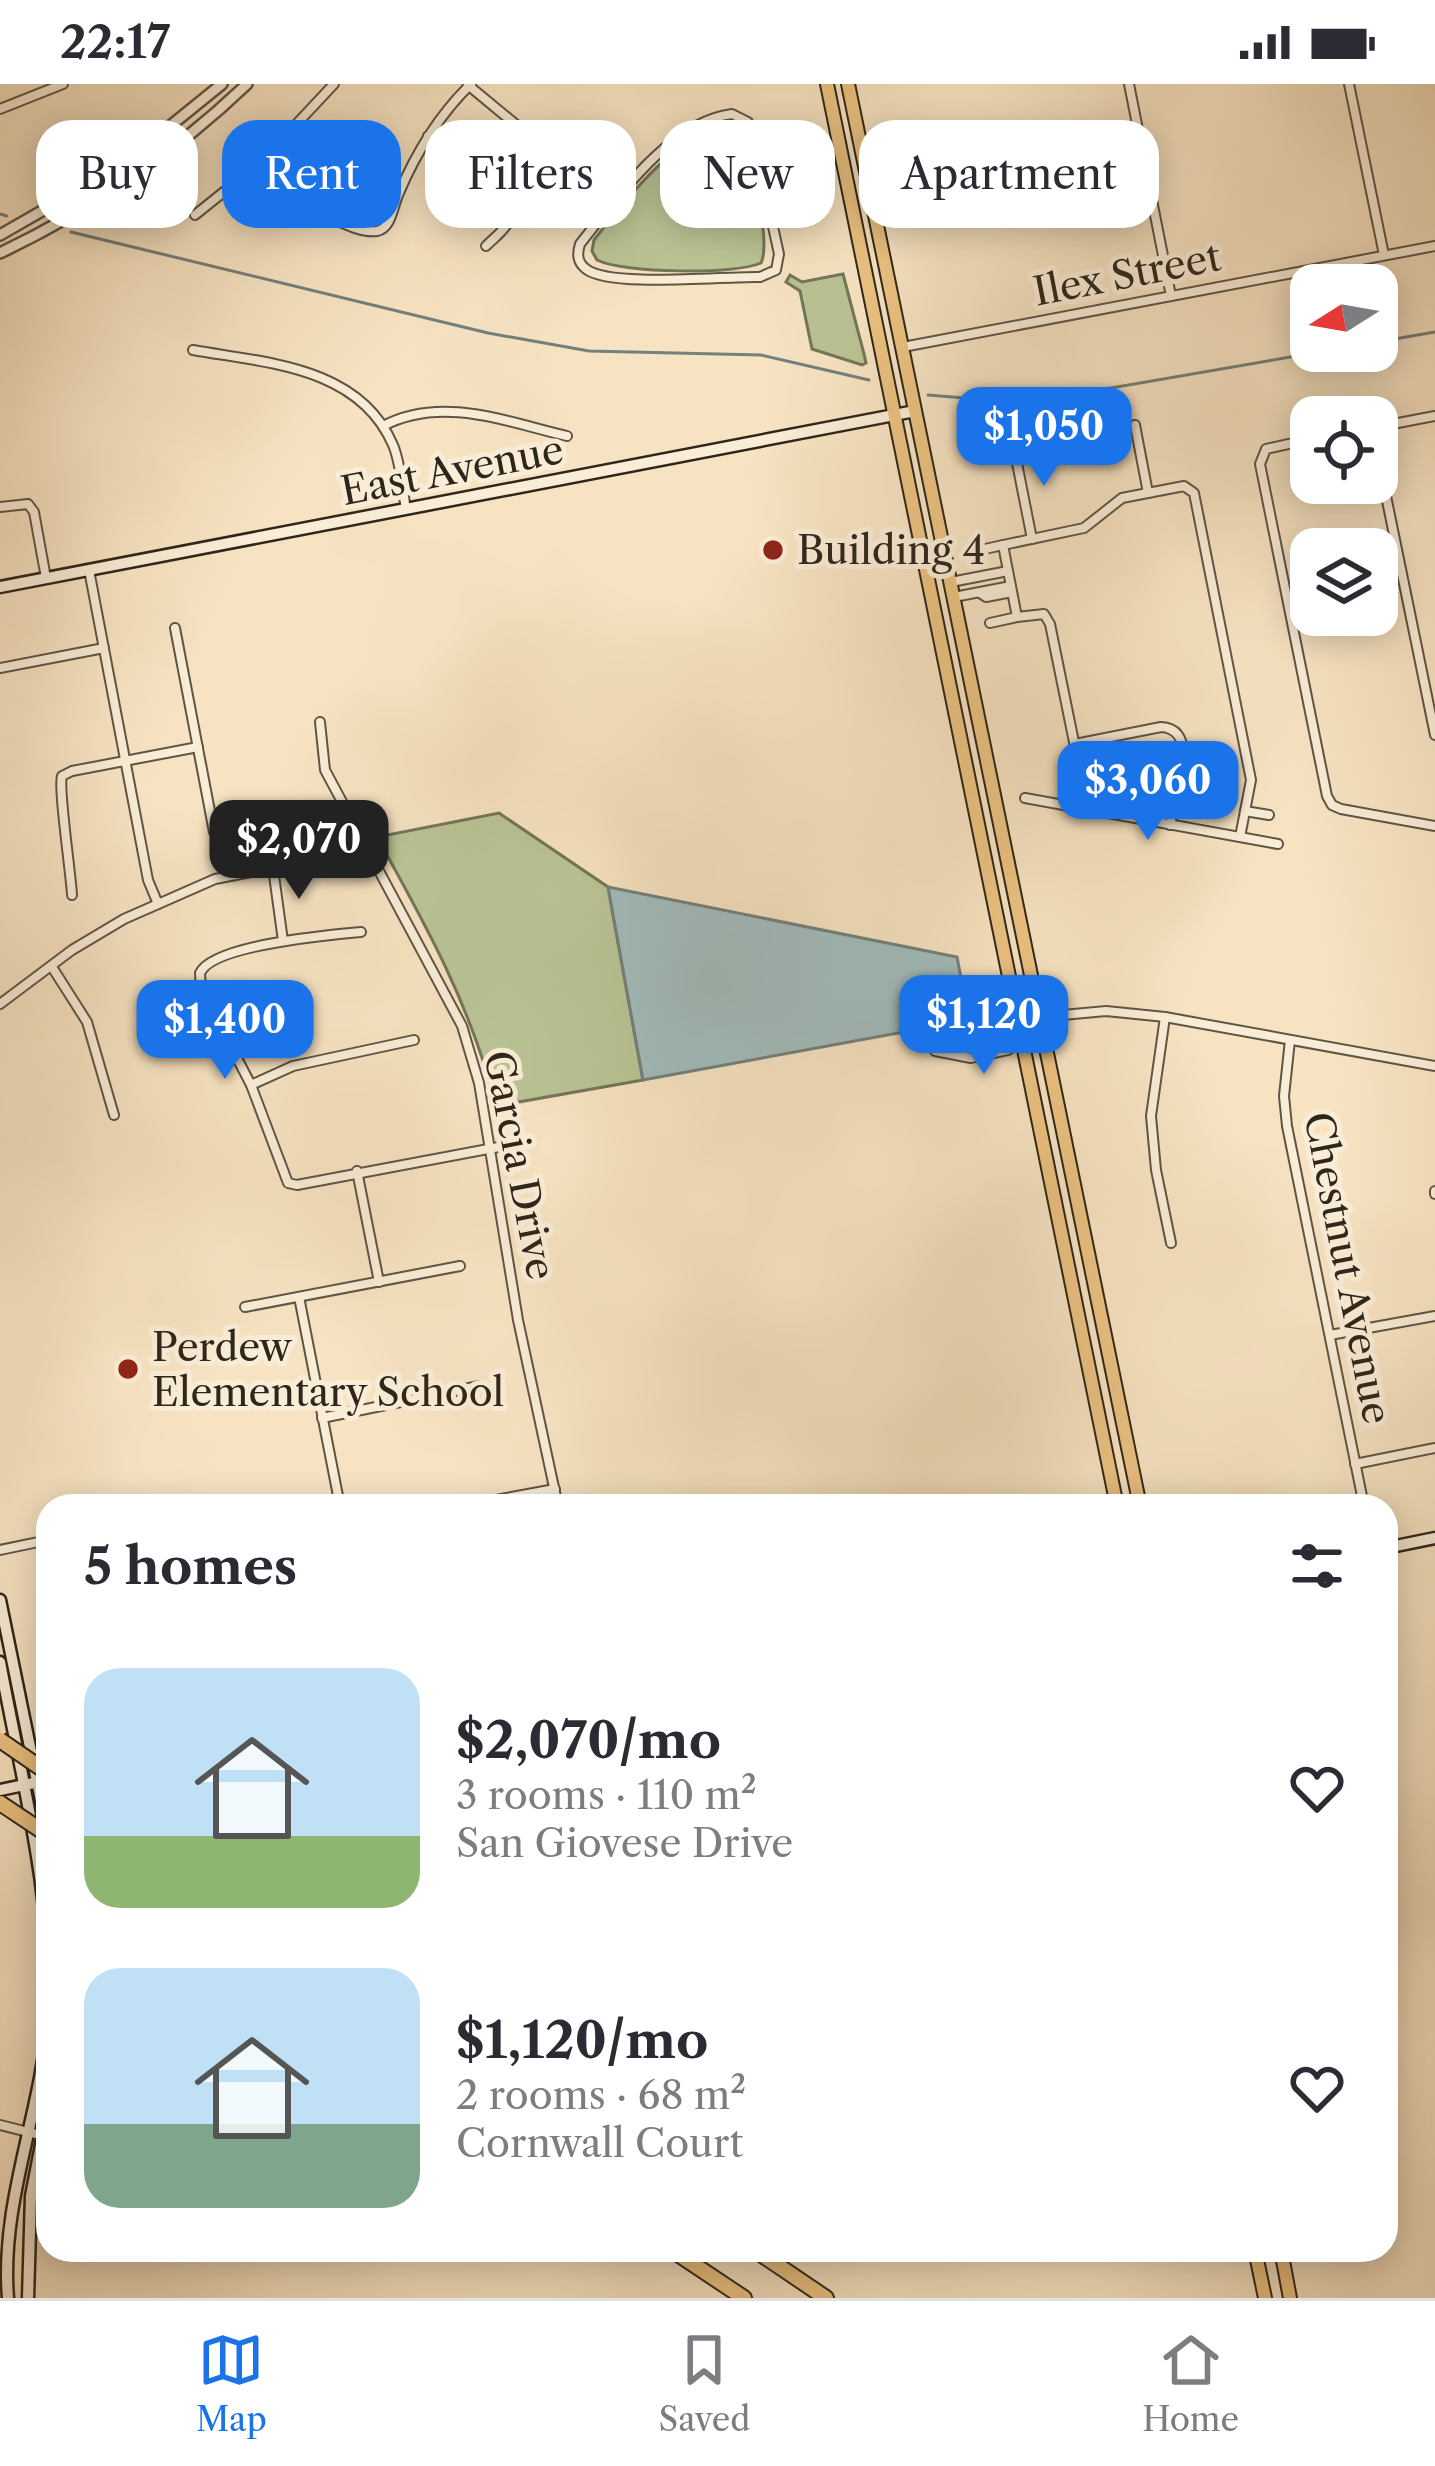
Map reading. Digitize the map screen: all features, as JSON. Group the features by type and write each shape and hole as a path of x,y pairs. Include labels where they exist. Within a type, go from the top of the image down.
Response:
{"highway":[{"path":"0,1740 36,1771"},
{"path":"0,1805 36,1828"},
{"path":"690,2262 744,2298"},
{"path":"773,2262 826,2298"}],"main road":[{"path":"827,84 1115,1494"},
{"path":"848,84 1138,1494"},
{"name":"East Avenue","path":"0,587 915,411"},
{"path":"1398,1546 1435,1538"},
{"path":"0,1600 36,1743"},
{"path":"0,1662 36,1863"},
{"path":"0,1790 36,1782"},
{"path":"0,1805 36,1800"},
{"path":"8,2298 11,2210 36,2082"},
{"path":"28,2298 36,2173"},
{"path":"1257,2262 1268,2298"},
{"path":"1283,2262 1290,2298"}],"street":[{"path":"0,110 63,84"},
{"path":"0,235 122,165 222,84"},
{"path":"0,253 139,172 199,128 247,84"},
{"path":"198,213 260,162 334,84"},
{"path":"1129,84 1171,296"},
{"path":"1349,84 1384,255"},
{"path":"441,120 469,85 511,120"},
{"path":"719,116 740,116 748,122 754,140 779,254 776,270 760,278 636,279 592,273 581,266 577,254 612,204 639,172 691,130 719,116"},
{"path":"401,188 425,142"},
{"path":"486,246 504,228"},
{"name":"Ilex Street","path":"901,347 1435,246"},
{"path":"193,350 293,368 330,380 357,398 383,426 395,450 406,509"},
{"path":"383,426 423,412 448,410 567,436"},
{"path":"1398,423 1435,416"},
{"path":"1135,425 1148,493"},
{"path":"1290,443 1271,446 1262,453 1260,464 1332,805 1435,826"},
{"path":"1014,448 1032,539"},
{"path":"976,551 1084,528 1121,499 1184,486 1194,493 1251,780 1240,837"},
{"path":"0,507 28,504 34,512 46,578"},
{"path":"1388,504 1435,734"},
{"path":"1003,545 1017,617"},
{"path":"89,570 148,880 158,904"},
{"path":"951,582 1008,571"},
{"path":"954,597 1012,589"},
{"path":"990,622 1038,613 1048,617 1075,744 1068,806"},
{"path":"175,628 214,832"},
{"path":"0,668 104,648"},
{"name":"Garcia Drive","path":"320,722 325,770 462,1026 479,1083 518,1320 556,1494"},
{"path":"1075,744 1174,728 1181,734 1184,750 1170,825"},
{"path":"72,895 60,780 72,771 198,747"},
{"path":"1025,798 1278,844"},
{"path":"1245,811 1269,815"},
{"path":"0,1004 124,919 215,879 369,849"},
{"path":"273,868 283,941"},
{"path":"361,932 283,941 210,961 200,973 201,989 251,1084 288,1183 515,1144"},
{"path":"52,967 87,1022 114,1115"},
{"path":"935,1051 971,1058 1009,1050 1052,1016 1084,1012 1165,1017 1435,1066"},
{"path":"1165,1017 1150,1116 1171,1243"},
{"path":"251,1084 293,1066 414,1040"},
{"name":"Chestnut Avenue","path":"1290,1040 1285,1116 1361,1494"},
{"path":"357,1171 379,1282"},
{"path":"245,1307 460,1266"},
{"path":"299,1297 338,1494"},
{"path":"1330,1336 1435,1316"},
{"path":"322,1418 479,1386"},
{"path":"1355,1464 1435,1448"},
{"path":"528,1494 555,1489"},
{"path":"0,1550 36,1542"},
{"path":"0,2125 36,2134"}],"green space":[{"path":"660,164 660,228 763,228 761,263 679,271 597,260 592,251 594,240 603,228 636,228 636,190"},
{"path":"843,274 866,363 862,365 812,349 800,291 786,282 790,275 802,282"},
{"path":"499,813 608,887 643,1080 496,1106 461,1001 377,837"}],"water":[{"path":"608,887 957,957 969,1020 643,1080"}],"waterway":[{"path":"0,214 7,216"},
{"path":"71,232 488,333 589,351 761,355 869,380"},
{"path":"1398,338 1435,332"},
{"path":"928,395 1024,403 1290,357"}],"place":[{"name":"Building 4","path":"773,550"},
{"name":"Perdew Elementary School","path":"128,1369"}]}
